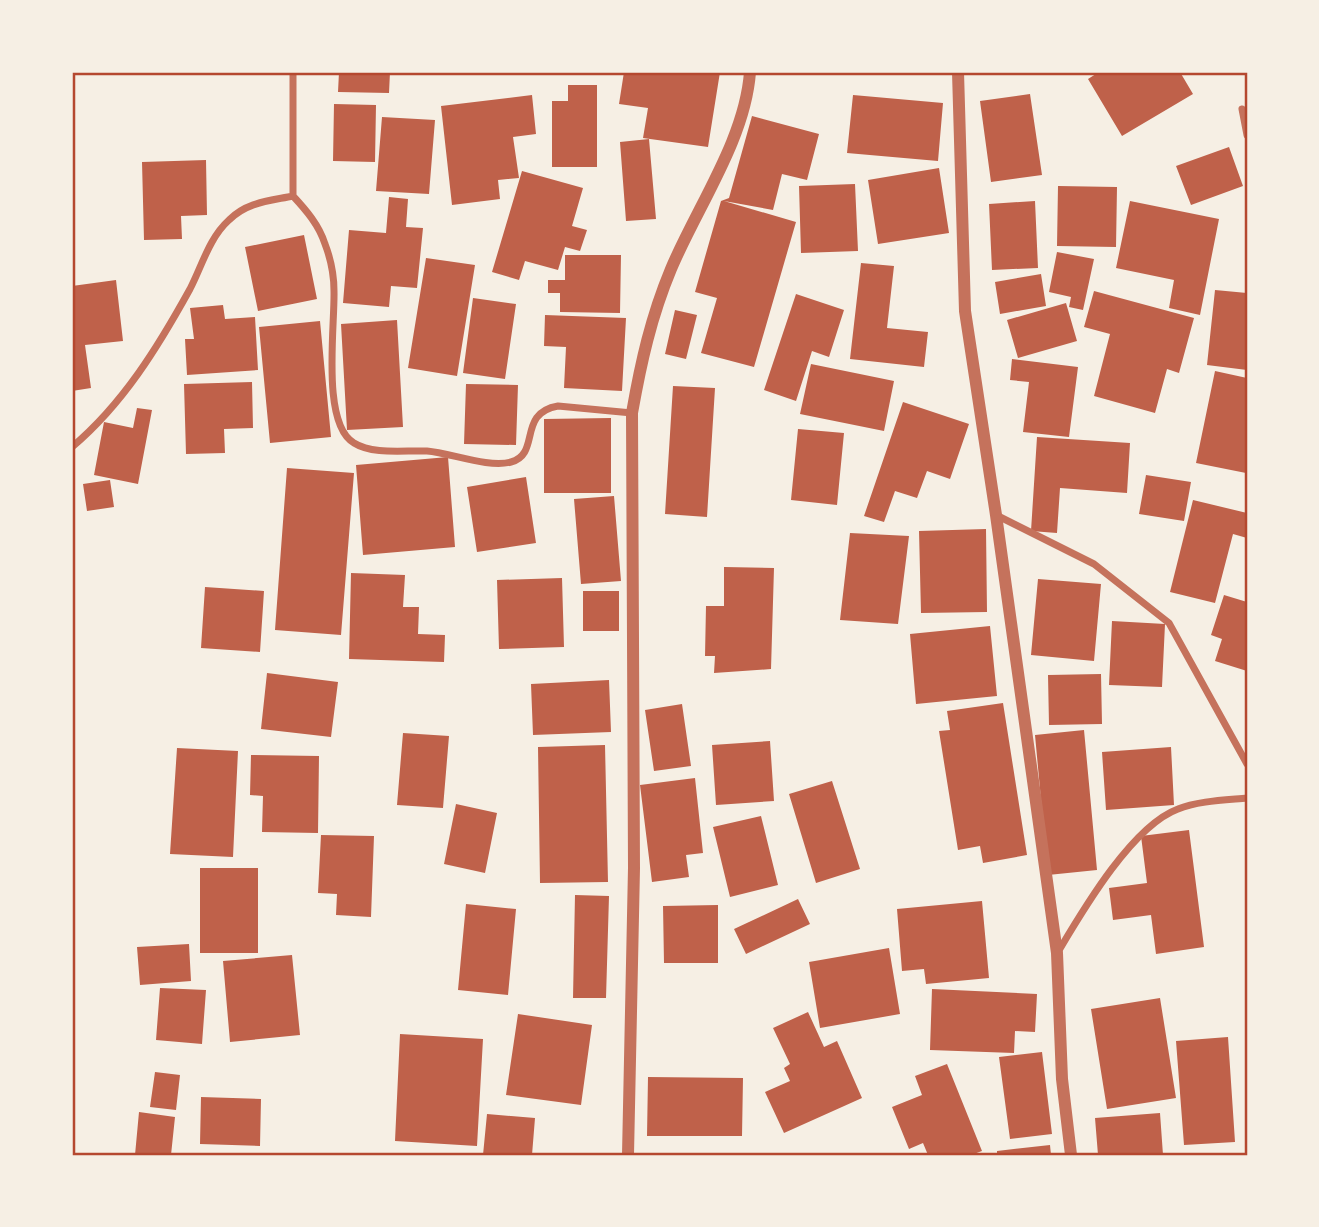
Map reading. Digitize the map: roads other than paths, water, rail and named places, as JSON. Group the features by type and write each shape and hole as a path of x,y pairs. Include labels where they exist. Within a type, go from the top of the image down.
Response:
{"street":[{"path":"293,72 293,196 309,213 325,243 334,289 332,331 335,409 338,425 345,437 356,445 369,449 429,452 510,462 519,458 526,450 534,421 539,413 548,408 558,406 632,413"},
{"path":"628,1155 634,867 632,413 644,347 654,314 672,267 729,149 749,88 750,72"},
{"path":"958,72 965,311 1057,953 1062,1079 1071,1155"},
{"path":"1242,109 1247,135"},
{"path":"72,447 113,407 138,374 185,298 221,228 248,206 293,196"},
{"path":"996,515 1094,564 1167,620 1247,764"},
{"path":"1057,953 1129,847 1147,828 1168,813 1189,805 1247,798"}]}
